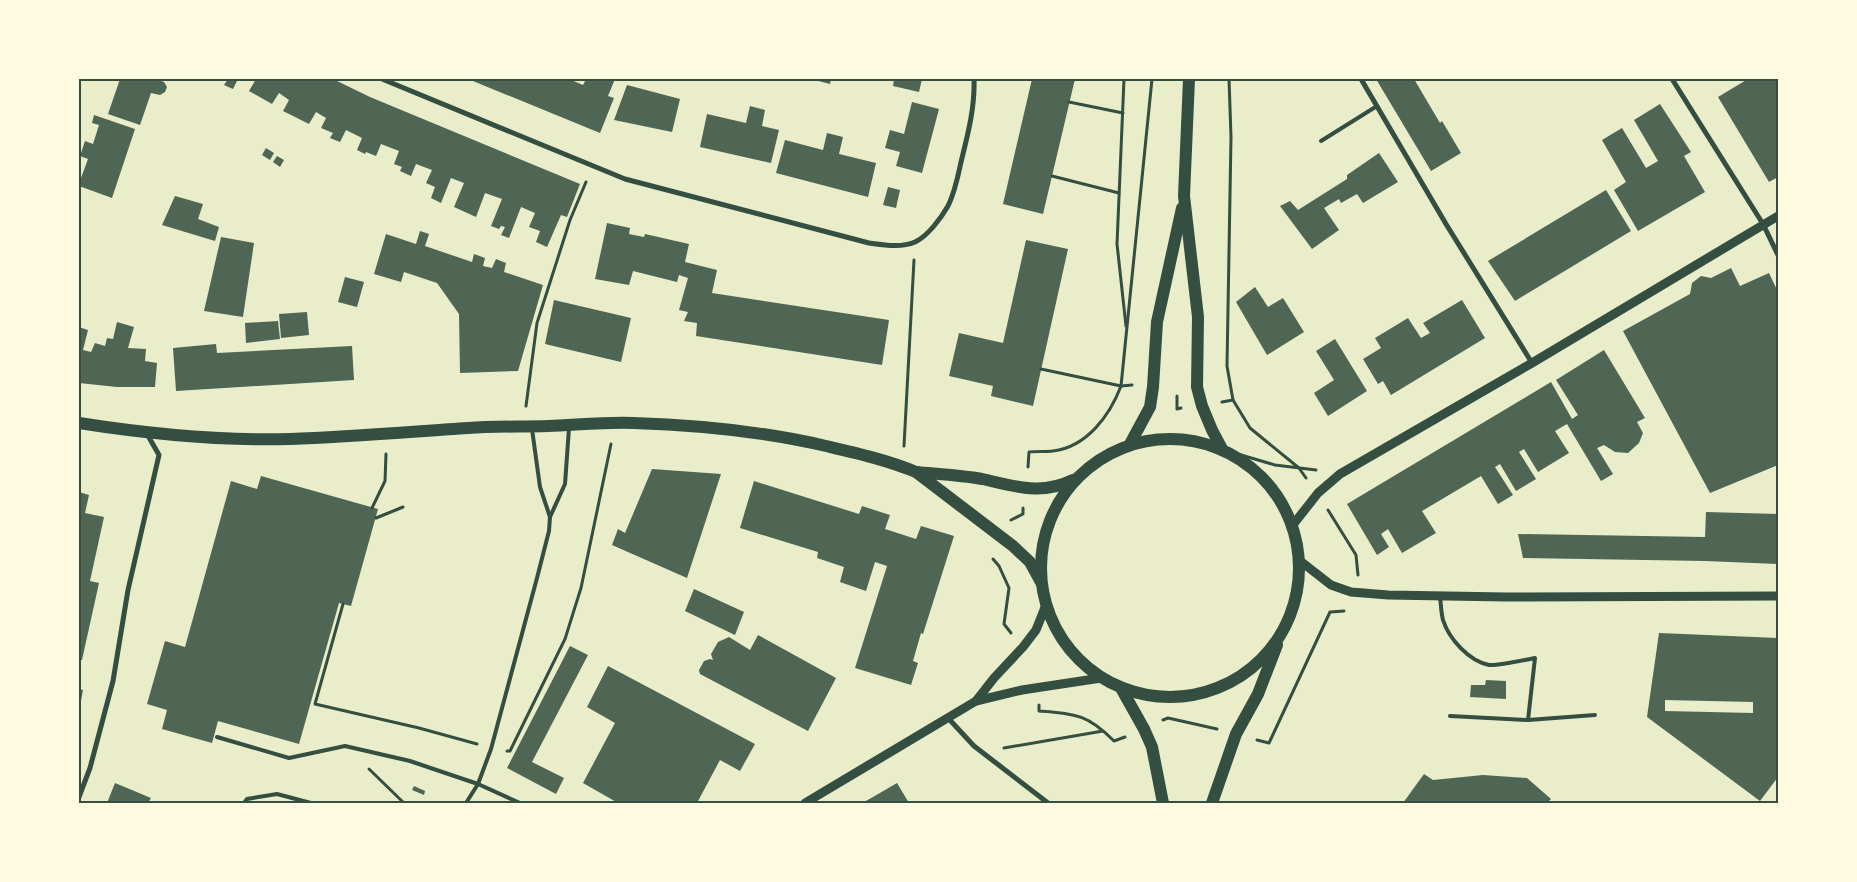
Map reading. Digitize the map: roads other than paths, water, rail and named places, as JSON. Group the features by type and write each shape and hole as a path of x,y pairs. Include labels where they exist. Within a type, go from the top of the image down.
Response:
{"main road":[{"path":"1189,79 1184,196 1198,317 1197,387 1202,406 1222,449"},
{"path":"1130,444 1150,407 1157,322 1184,196"},
{"path":"79,423 147,433 229,439 290,439 386,435 469,428 615,423 698,426 752,432 798,440 847,451 916,472 980,479 1040,490 1061,486 1075,479"},
{"path":"1212,803 1236,734 1258,694 1294,604 1299,575 1299,560 1292,526 1279,498 1248,464 1222,449 1196,441 1176,438 1156,439 1130,444 1103,457 1091,464 1075,479 1058,502 1046,529 1041,554 1041,582 1046,605 1054,626 1066,645 1101,678 1121,688 1154,696 1171,697 1204,692 1220,687 1249,670 1262,658 1282,631"},
{"path":"916,472 1013,546 1030,562 1041,582"},
{"path":"1121,688 1144,728 1152,747 1163,803"}],"street":[{"path":"382,79 625,179 869,243 893,246 914,242 931,229 948,206 955,188 970,125 974,79"},
{"path":"1361,79 1446,224 1532,363"},
{"path":"1672,79 1762,224 1778,255"},
{"path":"1292,526 1318,494 1340,474 1532,363 1778,216"},
{"path":"79,797 90,768 113,680 128,590 159,455 147,433"},
{"path":"1299,560 1308,569 1331,585 1360,593 1440,597 1778,596"},
{"path":"976,701 994,678 1023,648 1036,630 1046,605"},
{"path":"806,803 976,701 1022,690 1101,678"},
{"path":"948,718 982,752 1048,803"}],"lane":[{"path":"1321,140 1377,106"},
{"path":"466,803 478,784 491,748 537,578 549,531 550,517 565,484 569,426"},
{"path":"528,427 540,487 550,517"},
{"path":"1440,597 1443,620 1448,631 1467,653 1477,660 1490,665 1535,658 1528,720"},
{"path":"1450,716 1528,720 1595,715"},
{"path":"217,737 289,758 345,746 410,762 478,784 520,803"},
{"path":"244,803 247,799 277,794 311,803"}]}
